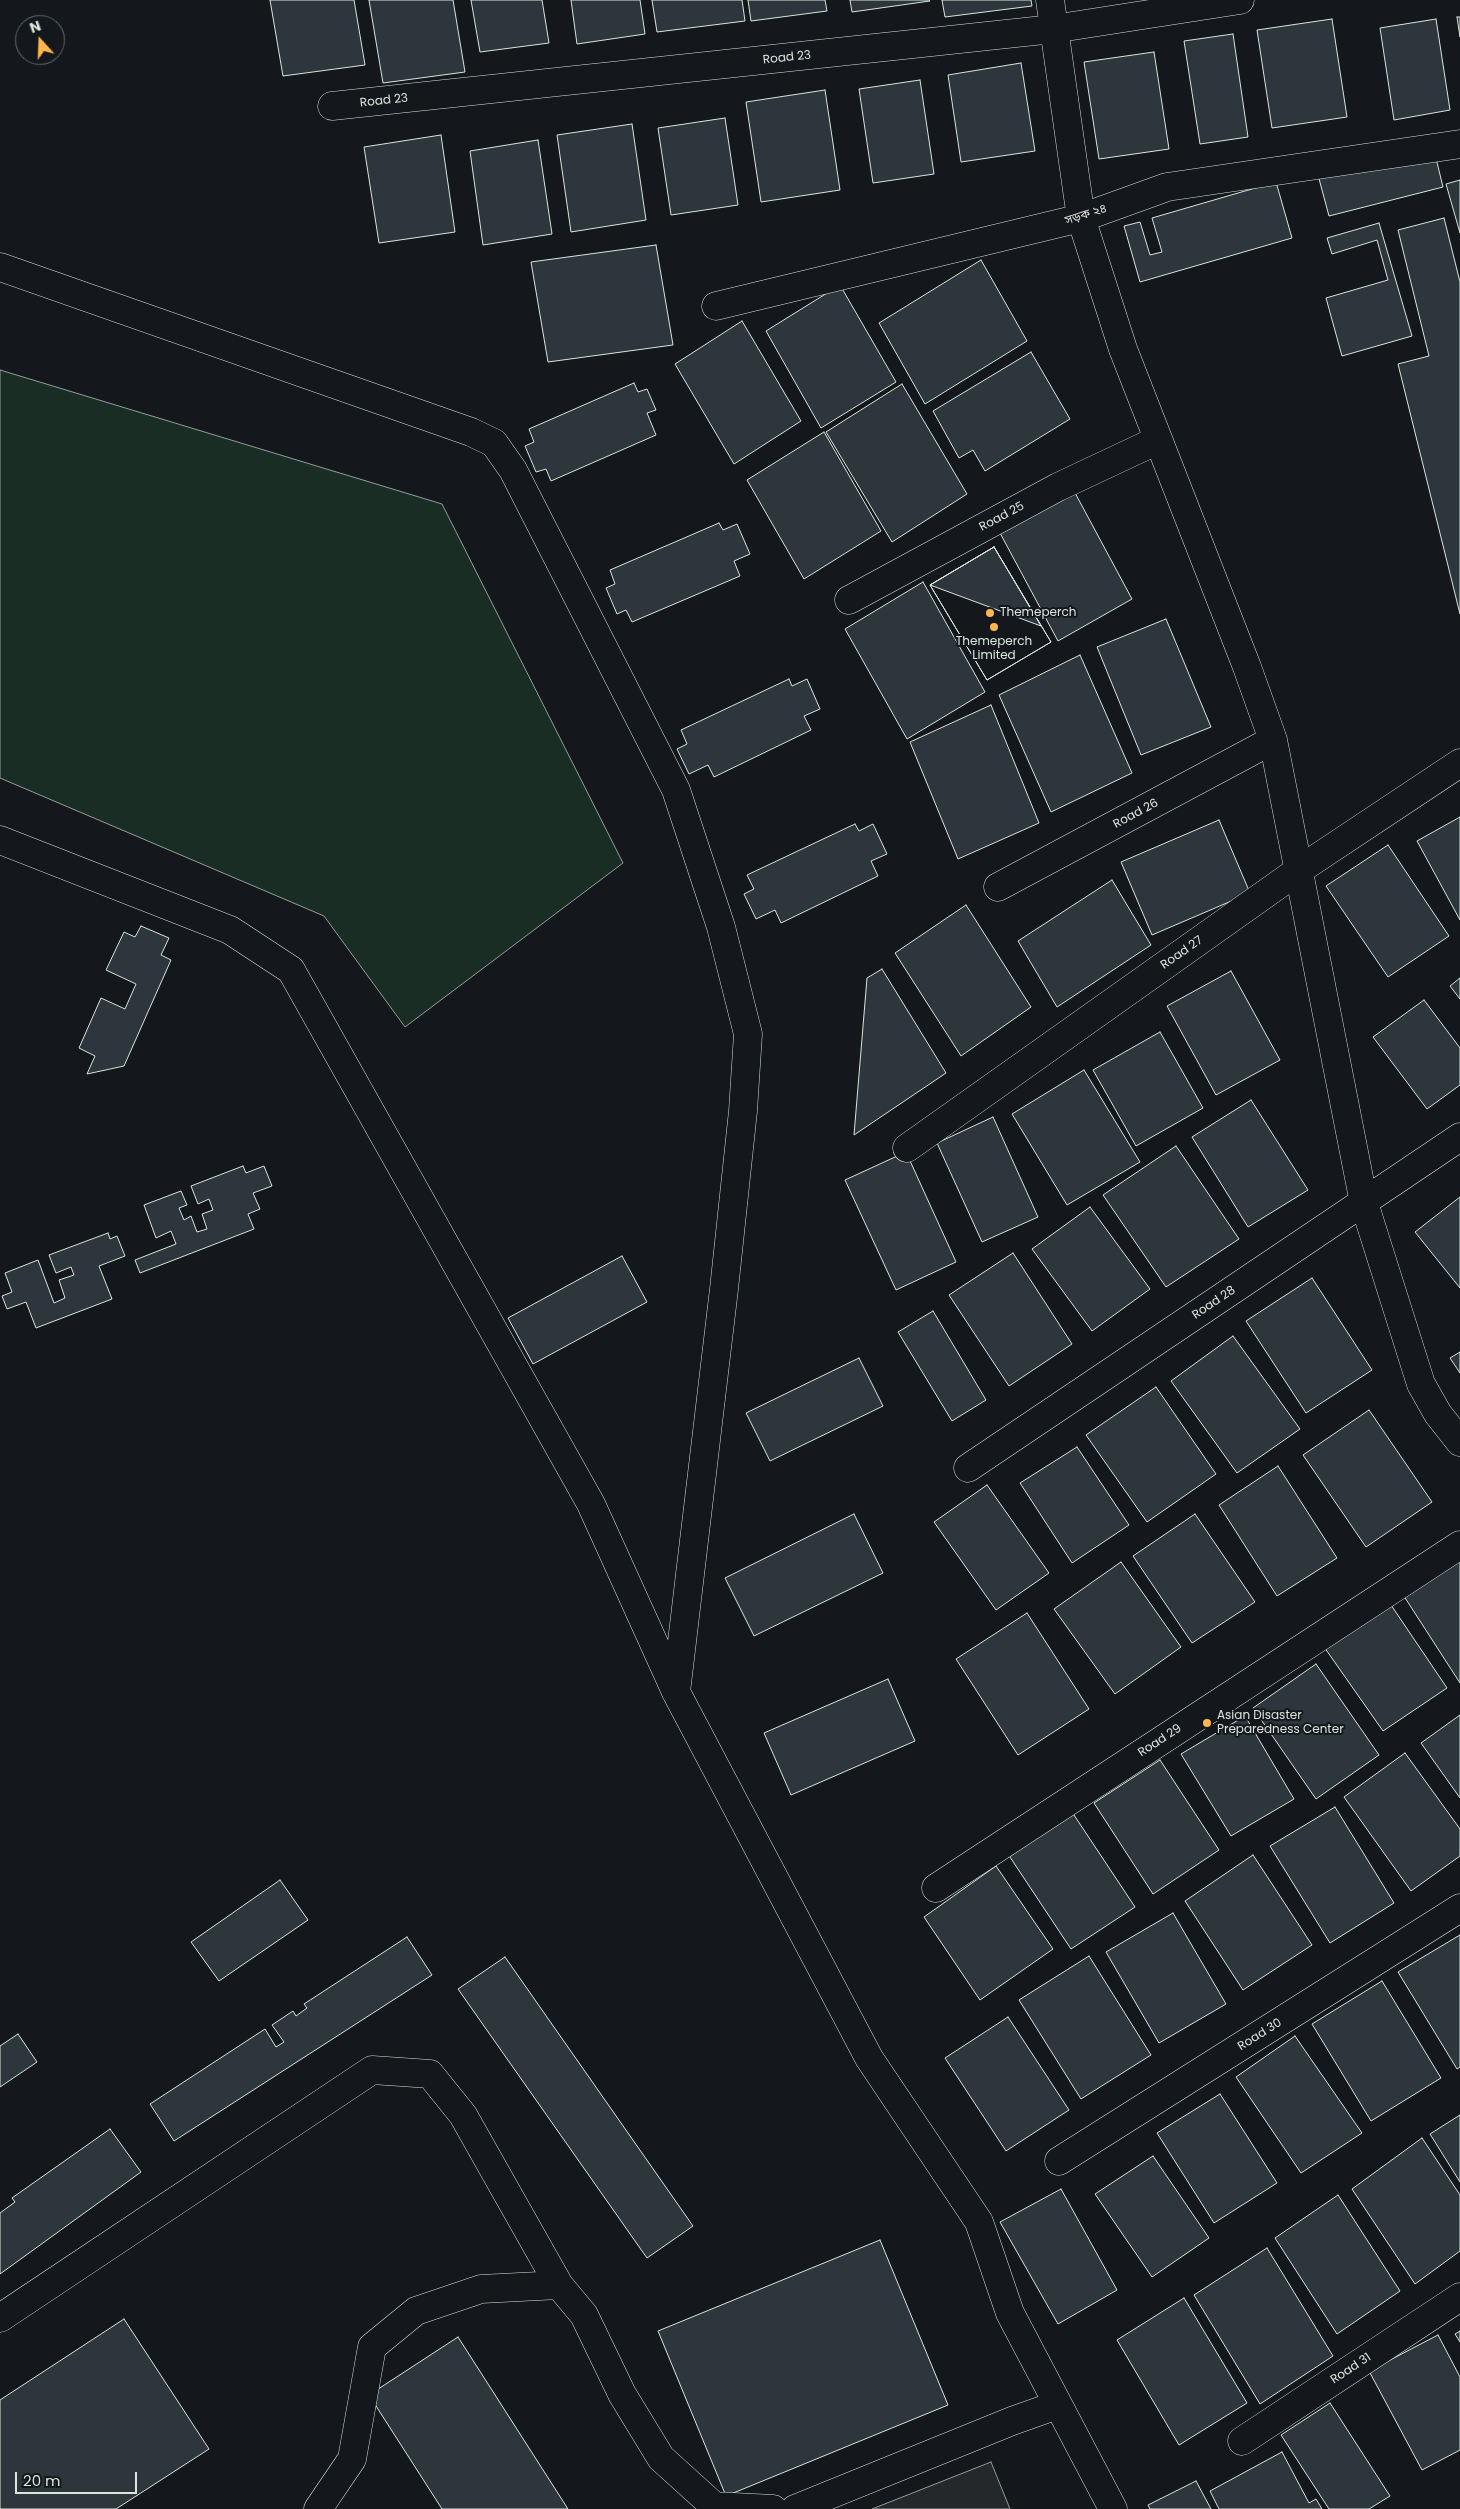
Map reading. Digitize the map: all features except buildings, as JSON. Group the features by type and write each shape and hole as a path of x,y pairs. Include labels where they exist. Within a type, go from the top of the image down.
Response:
{"street":[{"path":"1050,0 1081,218 1123,349 1247,666 1273,740 1364,1203 1421,1384 1438,1414 1460,1442"},
{"name":"Road 23","path":"332,106 1053,29 1240,0"},
{"name":"সড়ক ২৪","path":"716,306 1081,218 1167,187 1460,144"},
{"path":"0,267 471,432 494,443 513,470 676,790 721,927 748,1034 743,1111 725,1279 676,1692"},
{"name":"Road 25","path":"849,600 1058,487 1158,440"},
{"name":"Road 26","path":"998,887 1273,740"},
{"name":"Road 27","path":"907,1148 1299,870 1460,763"},
{"path":"0,840 230,930 291,970 591,1504 676,1692 869,2058 979,2222 1010,2313 1113,2509"},
{"name":"Road 28","path":"968,1468 1460,1137"},
{"name":"Road 29","path":"936,1888 1460,1545"},
{"name":"Road 30","path":"1059,2162 1460,1908"},
{"path":"0,2318 372,2070 430,2074 463,2115 559,2285 584,2315 622,2394 661,2458 714,2506 773,2509"},
{"path":"318,2509 352,2459 372,2346 416,2311 481,2288 559,2285"},
{"name":"Road 31","path":"1242,2441 1460,2296"},
{"path":"795,2509 1012,2421 1057,2405"}],"green space":[{"path":"0,370 442,504 623,863 405,1027 324,916 0,778"}],"shaded area":[{"path":"991,2462 1010,2509 872,2509"}],"place":[{"name":"Themeperch","path":"990,613"},
{"name":"Themeperch Limited","path":"994,627"},
{"name":"Asian Disaster Preparedness Center","path":"1207,1723"}]}
